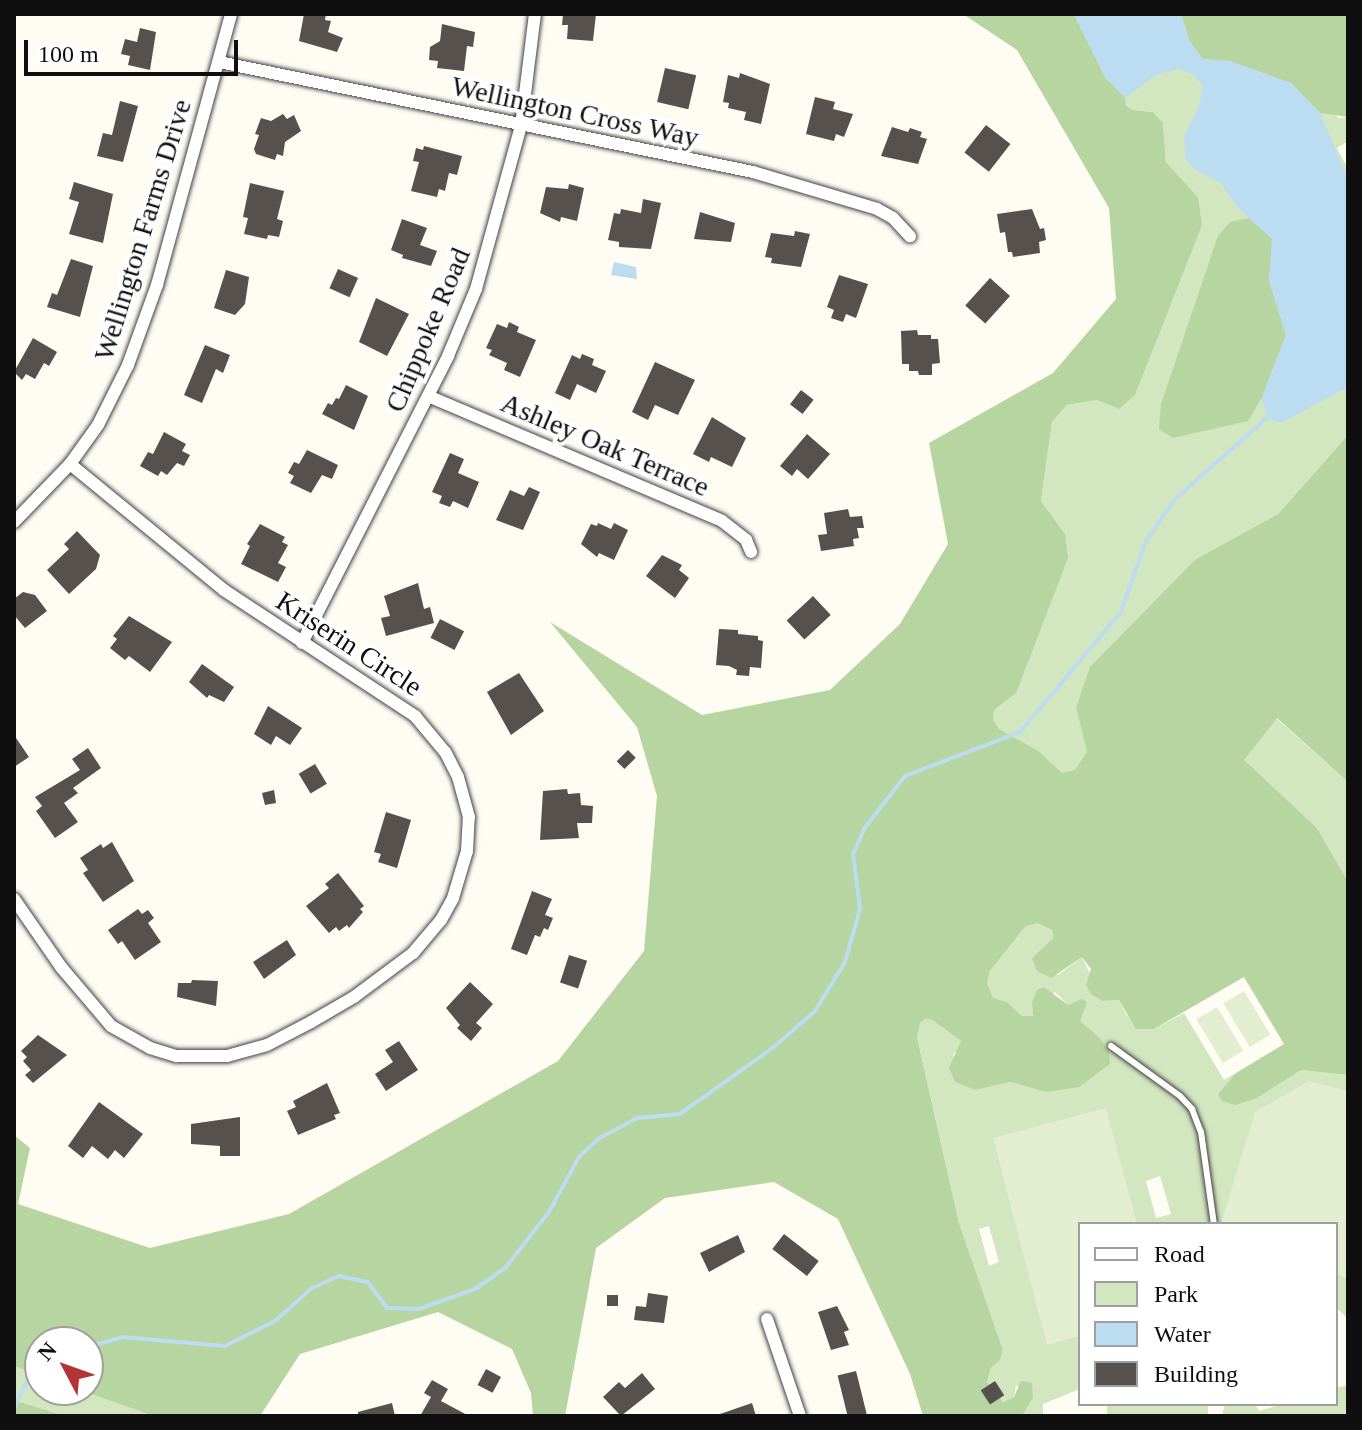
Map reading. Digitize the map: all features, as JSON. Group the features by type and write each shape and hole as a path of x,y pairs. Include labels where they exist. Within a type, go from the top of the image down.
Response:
{"street":[{"name":"Wellington Farms Drive","path":"14,522 70,464 98,425 128,365 157,285 231,14"},
{"name":"Chippoke Road","path":"302,643 428,396 476,289 521,126 535,14"},
{"name":"Wellington Cross Way","path":"219,62 753,172 877,209 893,218 910,236"},
{"name":"Ashley Oak Terrace","path":"428,396 722,521 746,540 751,552"},
{"name":"Kriserin Circle","path":"14,899 94,1010 127,1037 177,1056 227,1056 267,1045 354,997 413,953 441,920 462,875 469,827 458,777 445,752 415,716 224,590 70,464"},
{"path":"767,1319 800,1416"}],"lane":[{"path":"1111,1046 1180,1096 1192,1109 1201,1132 1214,1222"}],"green space":[{"path":"963,14 1074,14 1105,77 1125,98 1126,105 1133,110 1153,112 1163,123 1166,162 1198,197 1202,225 1135,395 1119,409 1097,400 1067,405 1052,422 1041,501 1065,534 1068,558 1016,693 994,710 993,720 999,729 1038,751 1062,773 1075,770 1087,752 1076,708 1090,667 1196,559 1278,514 1348,435 1348,782 1277,718 1244,760 1317,828 1348,882 1348,1075 1301,1070 1257,1098 1235,1105 1222,1101 1218,1094 1236,1073 1284,1044 1244,977 1154,1029 1136,1029 1119,1000 1103,1001 1091,994 1086,985 1091,969 1082,957 1051,978 1037,971 1032,958 1053,938 1052,930 1037,923 1025,927 990,971 987,983 993,998 1007,1002 1022,1016 1033,1016 1032,1002 1037,990 1044,987 1068,1005 1082,999 1087,1002 1080,1021 1100,1038 1109,1051 1110,1064 1079,1087 1046,1092 1010,1082 976,1090 955,1082 949,1068 961,1041 932,1020 925,1019 920,1023 917,1037 959,1223 1003,1350 1000,1360 991,1368 987,1382 1003,1402 1014,1397 1021,1381 1032,1383 1033,1398 1022,1416 923,1416 910,1374 838,1219 774,1182 665,1198 596,1248 565,1416 533,1416 531,1393 512,1349 438,1312 300,1354 260,1416 153,1416 104,1399 104,1326 24,1326 24,1370 14,1366 14,1135 30,1148 18,1204 150,1248 289,1214 558,1061 644,951 657,796 637,727 550,622 702,715 830,690 900,624 948,544 929,443 1053,373 1116,299 1109,208 1017,50"},
{"path":"1061,14 1207,14 1339,118 1348,117 1348,141 1337,148 1348,169 1348,435 1278,514 1196,559 1076,708 1107,831 843,815 1065,534 1041,501 1052,422 1067,405 1097,400 1119,409 1198,197 1166,162 1163,123 1153,112 1133,110 1089,72"},
{"path":"1181,14 1348,14 1348,117 1320,113 1291,83 1229,61 1203,59 1190,42"},
{"path":"1249,218 1273,239 1269,281 1286,335 1262,397 1248,421 1173,438 1159,429 1161,404 1218,236 1230,222"},
{"path":"1276,718 1348,782 1348,883 1317,828 1243,760"},
{"path":"1037,923 1052,930 1053,938 1032,958 1058,975 1082,957 1103,1001 1119,1000 1127,1016 1154,1029 1184,1013 1224,1080 1236,1073 1218,1094 1257,1098 1301,1070 1348,1075 1348,1319 1338,1309 1338,1222 1078,1222 1078,1390 1043,1404 1043,1416 1022,1416 1033,1398 1016,1385 1014,1397 1003,1402 987,1382 991,1368 1000,1360 1003,1350 959,1223 917,1036 919,1023 925,1019 932,1020 961,1041 960,1048 953,1055 976,1090 1010,1082 1046,1092 1109,1064 1109,1051 1100,1038 1079,1021 1087,1002 1068,1005 1055,992 1032,1016 1022,1016 1007,1002 993,998 987,983 990,971 1025,927","holes":["1160,1176 1171,1214 1156,1218 1146,1181","989,1226 999,1262 989,1266 979,1229"]},
{"path":"1244,991 1270,1035 1250,1047 1223,1003"},
{"path":"1217,1007 1243,1051 1223,1063 1196,1019"},
{"path":"1309,1081 1348,1091 1348,1278 1338,1275 1338,1222 1221,1222 1255,1112"},
{"path":"1106,1108 1136,1222 1078,1222 1078,1337 1047,1345 993,1138"},
{"path":"14,1366 24,1370 24,1403 14,1400"},
{"path":"1348,1385 1348,1416 1222,1416 1224,1406 1256,1406 1259,1411 1276,1406 1338,1406 1338,1388"},
{"path":"104,1399 153,1416 65,1416 33,1406 104,1406"},
{"path":"14,1400 24,1403 24,1406 65,1416 14,1416"},
{"path":"1107,1406 1208,1406 1208,1416 1107,1416"}],"water":[{"path":"1074,14 1181,14 1190,42 1203,59 1229,61 1291,83 1320,113 1348,180 1348,387 1281,423 1267,418 1262,397 1286,335 1269,281 1272,239 1239,209 1220,182 1197,171 1186,160 1184,137 1199,106 1203,86 1192,74 1179,69 1156,75 1125,98 1105,77"},
{"path":"614,262 636,267 637,279 611,275"}],"building":[{"path":"304,14 326,14 325,20 331,21 328,32 343,38 337,52 299,41"},
{"path":"563,14 596,14 593,41 567,39 568,25 562,25"},
{"path":"442,24 475,32 473,47 467,46 464,71 437,68 438,61 429,60 430,47 440,41"},
{"path":"140,28 156,32 150,70 128,65 130,56 121,54 125,39 137,42"},
{"path":"665,68 696,75 688,109 657,102"},
{"path":"740,73 770,84 761,124 744,120 746,112 728,108 729,103 723,102 728,75 739,78"},
{"path":"815,97 835,102 833,109 853,114 844,137 836,134 834,141 806,134"},
{"path":"120,101 138,106 123,162 97,156 103,133 112,135"},
{"path":"283,114 287,119 294,115 301,131 285,142 283,156 277,154 275,160 256,154 254,149 259,135 255,134 261,118 271,121"},
{"path":"986,125 1010,144 989,172 964,153"},
{"path":"892,127 922,132 920,137 927,139 918,164 881,156"},
{"path":"424,146 462,156 457,175 449,173 445,191 439,189 437,197 411,191 419,162 413,161 416,148 423,150"},
{"path":"74,182 113,194 103,243 69,234 79,202 69,199"},
{"path":"250,183 284,191 277,219 283,221 279,237 268,235 267,239 244,234 248,218 243,217"},
{"path":"569,184 584,188 577,221 561,217 560,222 540,213 546,187 568,189"},
{"path":"643,199 661,203 651,249 619,247 619,242 608,240 614,213 620,214 621,209 641,213"},
{"path":"1032,209 1040,229 1044,228 1046,240 1039,242 1040,253 1013,257 1012,252 1008,252 1005,232 1000,233 997,214"},
{"path":"700,212 735,223 731,242 694,239"},
{"path":"402,219 427,228 420,245 437,251 431,266 402,258 403,255 391,250"},
{"path":"795,231 810,234 801,267 771,263 772,258 765,257 771,233 794,236"},
{"path":"71,259 93,266 80,317 47,307 52,293 57,295"},
{"path":"338,269 358,278 350,297 329,288"},
{"path":"226,270 249,277 245,304 235,315 214,308"},
{"path":"839,275 868,284 856,318 846,314 843,322 831,318 834,310 827,307"},
{"path":"990,278 1010,296 985,324 965,305"},
{"path":"376,298 409,314 387,356 359,342"},
{"path":"509,322 519,327 517,332 536,340 520,377 504,370 507,363 489,355 492,350 486,348 497,324 507,328"},
{"path":"917,330 918,335 931,335 931,339 938,339 940,363 932,364 932,375 919,375 918,371 909,371 909,364 902,364 901,331"},
{"path":"33,338 57,352 49,366 44,363 35,379 26,374 22,380 14,372"},
{"path":"205,345 230,355 223,373 216,369 202,403 184,395"},
{"path":"582,354 594,359 592,365 606,371 596,393 577,384 570,400 555,393 572,355 580,359"},
{"path":"655,362 695,380 678,415 655,405 648,420 632,412"},
{"path":"346,385 368,396 354,430 322,414 328,403 332,405 336,398 339,399"},
{"path":"801,390 814,400 803,414 790,404"},
{"path":"712,417 746,438 732,467 711,457 709,462 693,454"},
{"path":"164,432 186,444 182,451 190,455 184,466 177,463 167,475 161,471 158,476 140,466 148,452 153,454"},
{"path":"807,434 830,454 808,479 797,469 792,476 780,466"},
{"path":"307,450 338,465 332,479 322,475 311,493 290,483 294,476 288,473 294,462 299,464"},
{"path":"450,453 464,459 458,473 479,482 468,508 453,501 450,507 439,503 442,496 432,492"},
{"path":"529,487 540,492 523,530 496,520 510,490 524,496"},
{"path":"848,509 850,517 862,516 864,528 857,528 859,538 853,539 854,546 821,551 818,535 827,534 824,513"},
{"path":"598,523 611,529 614,523 628,530 614,560 599,553 597,557 581,544 591,524 597,526"},
{"path":"260,524 285,537 282,542 288,545 278,563 286,567 278,582 241,564 250,546 247,544"},
{"path":"77,531 100,555 96,569 69,594 47,570 69,549 64,544"},
{"path":"662,555 682,565 679,570 689,578 675,598 646,576"},
{"path":"418,583 424,609 430,607 434,623 386,636 381,618 390,616 384,596"},
{"path":"23,592 35,595 47,611 25,628 14,615 14,599"},
{"path":"813,596 831,615 804,640 787,621"},
{"path":"129,616 172,642 150,672 129,656 125,660 110,648 117,639 113,636"},
{"path":"440,619 464,631 455,650 430,638"},
{"path":"719,629 758,636 758,640 763,641 761,668 750,667 749,676 736,675 737,670 729,666 716,665"},
{"path":"202,664 234,687 224,702 209,695 207,698 189,682"},
{"path":"519,673 544,711 511,735 487,692"},
{"path":"268,706 302,728 290,745 276,736 271,745 254,734"},
{"path":"14,735 29,757 14,767"},
{"path":"88,748 101,768 73,788 78,793 64,803 78,822 55,838 36,811 42,806 35,797 80,770 72,759"},
{"path":"628,750 636,758 624,769 617,761"},
{"path":"315,764 327,784 311,794 299,774"},
{"path":"567,789 568,794 580,793 581,805 593,806 592,823 577,823 579,838 540,840 543,791"},
{"path":"274,790 276,803 265,805 262,793"},
{"path":"386,812 411,820 397,868 378,862 381,854 374,852"},
{"path":"112,842 134,881 103,902 83,873 88,870 80,858 101,844 103,848"},
{"path":"338,873 364,906 360,909 363,912 349,928 347,925 339,931 336,927 329,933 306,906 329,888 325,884"},
{"path":"532,891 552,899 545,915 553,918 548,930 544,928 540,937 535,935 527,955 511,949"},
{"path":"138,909 142,914 148,910 154,918 148,923 161,942 135,960 122,941 118,944 108,930"},
{"path":"287,940 296,955 264,979 253,962"},
{"path":"569,955 587,961 578,988 560,983"},
{"path":"192,980 218,981 216,1006 177,997 178,983 191,983"},
{"path":"470,982 493,1004 476,1023 482,1028 471,1041 457,1028 460,1025 446,1008"},
{"path":"38,1035 67,1055 33,1083 25,1075 31,1070 23,1061 27,1057 21,1051"},
{"path":"399,1041 418,1070 386,1091 375,1074 393,1062 385,1050"},
{"path":"327,1083 340,1113 334,1115 336,1119 298,1135 287,1111 296,1107 293,1101"},
{"path":"99,1102 143,1134 124,1158 115,1150 108,1159 92,1146 83,1158 68,1146"},
{"path":"240,1117 240,1156 220,1156 220,1146 191,1144 191,1124"},
{"path":"784,1234 819,1261 807,1276 772,1249"},
{"path":"738,1235 745,1252 709,1272 700,1253"},
{"path":"648,1293 668,1296 664,1323 634,1320 636,1306 646,1307"},
{"path":"607,1295 618,1295 618,1306 607,1306"},
{"path":"837,1306 849,1330 844,1332 849,1345 831,1350 818,1312"},
{"path":"486,1369 501,1377 493,1393 478,1385"},
{"path":"856,1371 867,1414 848,1416 838,1376"},
{"path":"642,1373 655,1389 621,1416 603,1397 619,1382 625,1388"},
{"path":"432,1380 448,1389 441,1401 469,1416 420,1416 431,1397 424,1393"},
{"path":"995,1381 1004,1395 990,1405 981,1390"},
{"path":"392,1403 395,1416 358,1416 358,1412"},
{"path":"752,1403 756,1416 720,1416 720,1414"}],"waterway":[{"path":"104,1342 122,1337 225,1346 275,1321 312,1288 339,1276 368,1282 387,1308 419,1309 475,1289 506,1267 549,1212 579,1157 598,1139 637,1118 680,1114 774,1047 815,1011 845,962 860,909 853,854 864,829 905,776 1020,732 1121,612 1146,541 1175,499 1267,418"},
{"path":"14,1409 24,1388"}]}
